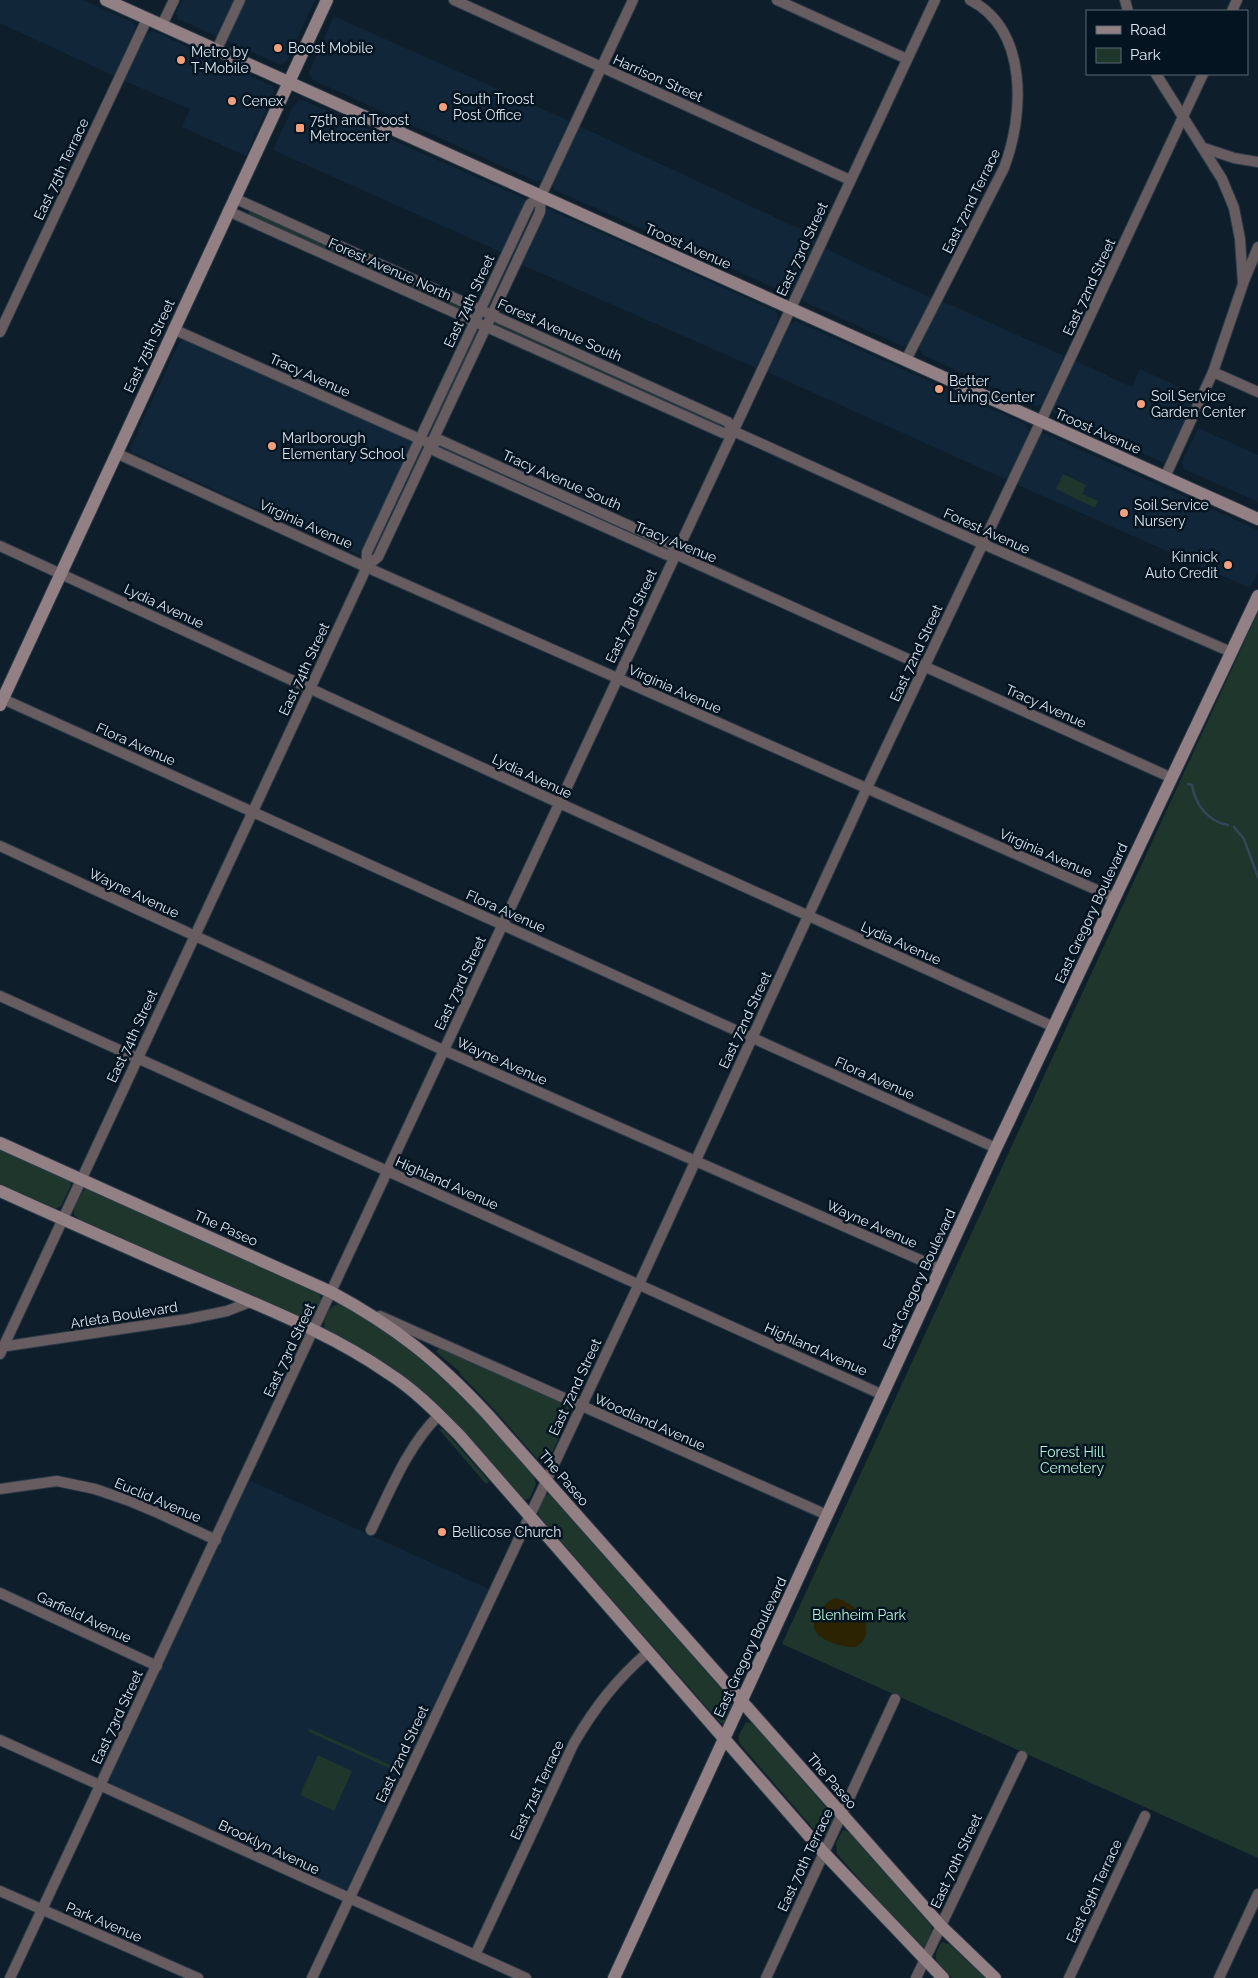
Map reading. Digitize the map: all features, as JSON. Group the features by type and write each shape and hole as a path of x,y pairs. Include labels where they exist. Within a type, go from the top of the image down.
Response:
{"main road":[{"name":"Troost Avenue","path":"106,0 1258,519"},
{"name":"East 75th Street","path":"2,702 327,0"},
{"name":"East Gregory Boulevard","path":"614,1978 996,1148 1258,596"},
{"name":"The Paseo","path":"0,1143 80,1181 214,1238 331,1292 396,1331 420,1349 451,1376 546,1480 941,1926 995,1978"},
{"path":"0,1191 313,1331 348,1348 390,1373 439,1415 824,1853 943,1978"}],"street":[{"path":"162,25 174,0"},
{"path":"217,49 240,0"},
{"name":"Harrison Street","path":"454,0 850,180"},
{"name":"East 74th Street","path":"1,1349 366,567 367,552 480,309 530,204 541,196 633,0"},
{"path":"777,0 907,59"},
{"name":"East 73rd Street","path":"10,1978 935,0"},
{"name":"East 72nd Terrace","path":"906,360 1004,168 1012,146 1017,123 1017,76 1008,39 988,12 970,0"},
{"name":"East 75th Terrace","path":"0,332 147,18"},
{"path":"1157,75 1204,148 1222,179 1234,208 1240,239 1243,284"},
{"name":"East 72nd Street","path":"312,1978 639,1284 866,790 1042,422 1203,75"},
{"path":"1204,148 1234,158 1258,162"},
{"path":"366,567 378,557 540,210 541,196"},
{"name":"Forest Avenue South","path":"234,198 728,422 733,431"},
{"name":"Forest Avenue North","path":"228,211 723,433 733,431"},
{"path":"1165,477 1213,372 1243,284 1258,247"},
{"name":"Tracy Avenue","path":"174,329 421,439 431,444 435,451 667,555 675,554 1172,778"},
{"path":"1213,372 1258,392"},
{"name":"Forest Avenue","path":"733,431 983,544 1232,652"},
{"name":"Virginia Avenue","path":"116,453 366,567 866,790 1115,898"},
{"name":"Lydia Avenue","path":"0,546 559,803 1054,1027"},
{"name":"Flora Avenue","path":"2,702 253,811 996,1148"},
{"name":"Wayne Avenue","path":"0,846 443,1050 941,1269"},
{"name":"Highland Avenue","path":"0,996 883,1394"},
{"name":"Arleta Boulevard","path":"1,1349 188,1319 227,1310 250,1302"},
{"name":"Woodland Avenue","path":"353,1304 827,1515"},
{"path":"372,1530 402,1465 414,1444 439,1415"},
{"name":"Euclid Avenue","path":"0,1489 57,1481 127,1500 216,1540"},
{"name":"Garfield Avenue","path":"0,1593 157,1666"},
{"name":"East 71st Terrace","path":"475,1955 584,1727 600,1701 648,1652"},
{"name":"East 70th Terrace","path":"766,1978 895,1699"},
{"name":"Brooklyn Avenue","path":"0,1740 101,1784 349,1899 526,1978"},
{"name":"East 70th Street","path":"916,1978 1022,1756"},
{"name":"East 69th Terrace","path":"1069,1978 1145,1816"},
{"name":"Park Avenue","path":"0,1891 198,1978"},
{"path":"1219,1978 1258,1894"}],"shaded area":[{"path":"0,0 83,0 132,22 135,30 114,76 0,23"},
{"path":"182,0 315,0 287,61 281,65 178,19 176,13"},
{"path":"334,16 569,121 543,178 540,181 535,181 313,80 309,74 311,67"},
{"path":"153,31 272,86 274,89 273,94 246,156 182,127 190,109 124,81 145,35"},
{"path":"299,101 305,101 523,198 526,204 503,253 273,150 293,106"},
{"path":"579,126 817,237 793,289 789,293 784,292 555,190 552,186 553,182"},
{"path":"544,209 549,209 775,311 778,315 778,320 756,368 518,263"},
{"path":"824,248 931,298 908,345 902,346 803,301 801,296"},
{"path":"942,301 1064,356 1042,404 1035,406 923,355 919,348"},
{"path":"796,321 1025,424 1029,432 1007,480 767,372 789,325"},
{"name":"Marlborough Elementary School","path":"183,339 413,443 363,553 359,555 131,452 130,448 180,341"},
{"path":"1074,360 1132,387 1140,369 1196,395 1166,461 1162,462 1053,413 1053,406"},
{"path":"1198,428 1258,455 1258,502 1184,469 1182,462"},
{"path":"1041,434 1046,434 1258,530 1258,572 1250,588 1016,484 1037,438"},
{"path":"249,1480 489,1589 347,1889 342,1889 113,1785 109,1780"}],"green space":[{"path":"249,211 253,211 473,311 473,315 249,217"},
{"path":"495,321 723,423 723,426 721,427 498,327 494,323"},
{"path":"476,328 480,330 433,430 431,429"},
{"path":"437,444 665,548 663,550 440,450"},
{"path":"1063,474 1086,485 1082,494 1098,501 1095,508 1056,489"},
{"name":"Forest Hill Cemetery","path":"1258,612 1258,1858 782,1644"},
{"path":"0,1148 69,1179 71,1185 61,1206 55,1209 0,1184"},
{"path":"88,1188 318,1291 321,1299 313,1317 307,1321 80,1220 74,1215 74,1207 79,1195"},
{"path":"339,1304 361,1316 424,1362 462,1398 533,1475 536,1484 530,1498 525,1500 522,1498 431,1398 390,1366 325,1329 324,1321 329,1310"},
{"path":"439,1347 569,1406 570,1413 548,1462 541,1463 460,1372 436,1352"},
{"path":"438,1428 444,1430 489,1481 486,1484"},
{"path":"549,1494 731,1700 733,1707 724,1723 718,1720 540,1518 538,1511 544,1496"},
{"path":"746,1722 752,1723 756,1727 831,1813 833,1820 827,1835 820,1836 816,1832 740,1744 738,1737"},
{"path":"310,1729 399,1769 398,1772 309,1732 308,1730"},
{"path":"318,1755 352,1771 334,1811 300,1795"},
{"path":"843,1830 849,1832 932,1927 931,1935 924,1947 919,1946 837,1854 836,1843"},
{"path":"942,1942 949,1944 985,1978 952,1978 937,1962 936,1953"}],"sand":[{"path":"835,1598 851,1605 863,1618 866,1633 863,1640 856,1647 834,1644 823,1639 816,1632 814,1622 816,1617 822,1607"}],"waterway":[{"path":"1188,784 1192,785 1196,799 1204,811 1214,820 1228,825"},
{"path":"1234,827 1244,839 1258,877"}],"place":[{"name":"Boost Mobile","path":"278,48"},
{"name":"Metro by T-Mobile","path":"181,60"},
{"name":"Cenex","path":"232,101"},
{"name":"South Troost Post Office","path":"443,107"},
{"name":"75th and Troost Metrocenter","path":"300,128"},
{"name":"Better Living Center","path":"939,389"},
{"name":"Soil Service Garden Center","path":"1141,404"},
{"name":"Marlborough Elementary School","path":"272,446"},
{"name":"Soil Service Nursery","path":"1124,513"},
{"name":"Kinnick Auto Credit","path":"1228,565"},
{"name":"Bellicose Church","path":"442,1532"}],"park label":[{"name":"Blenheim Park","path":"859,1615"}]}
